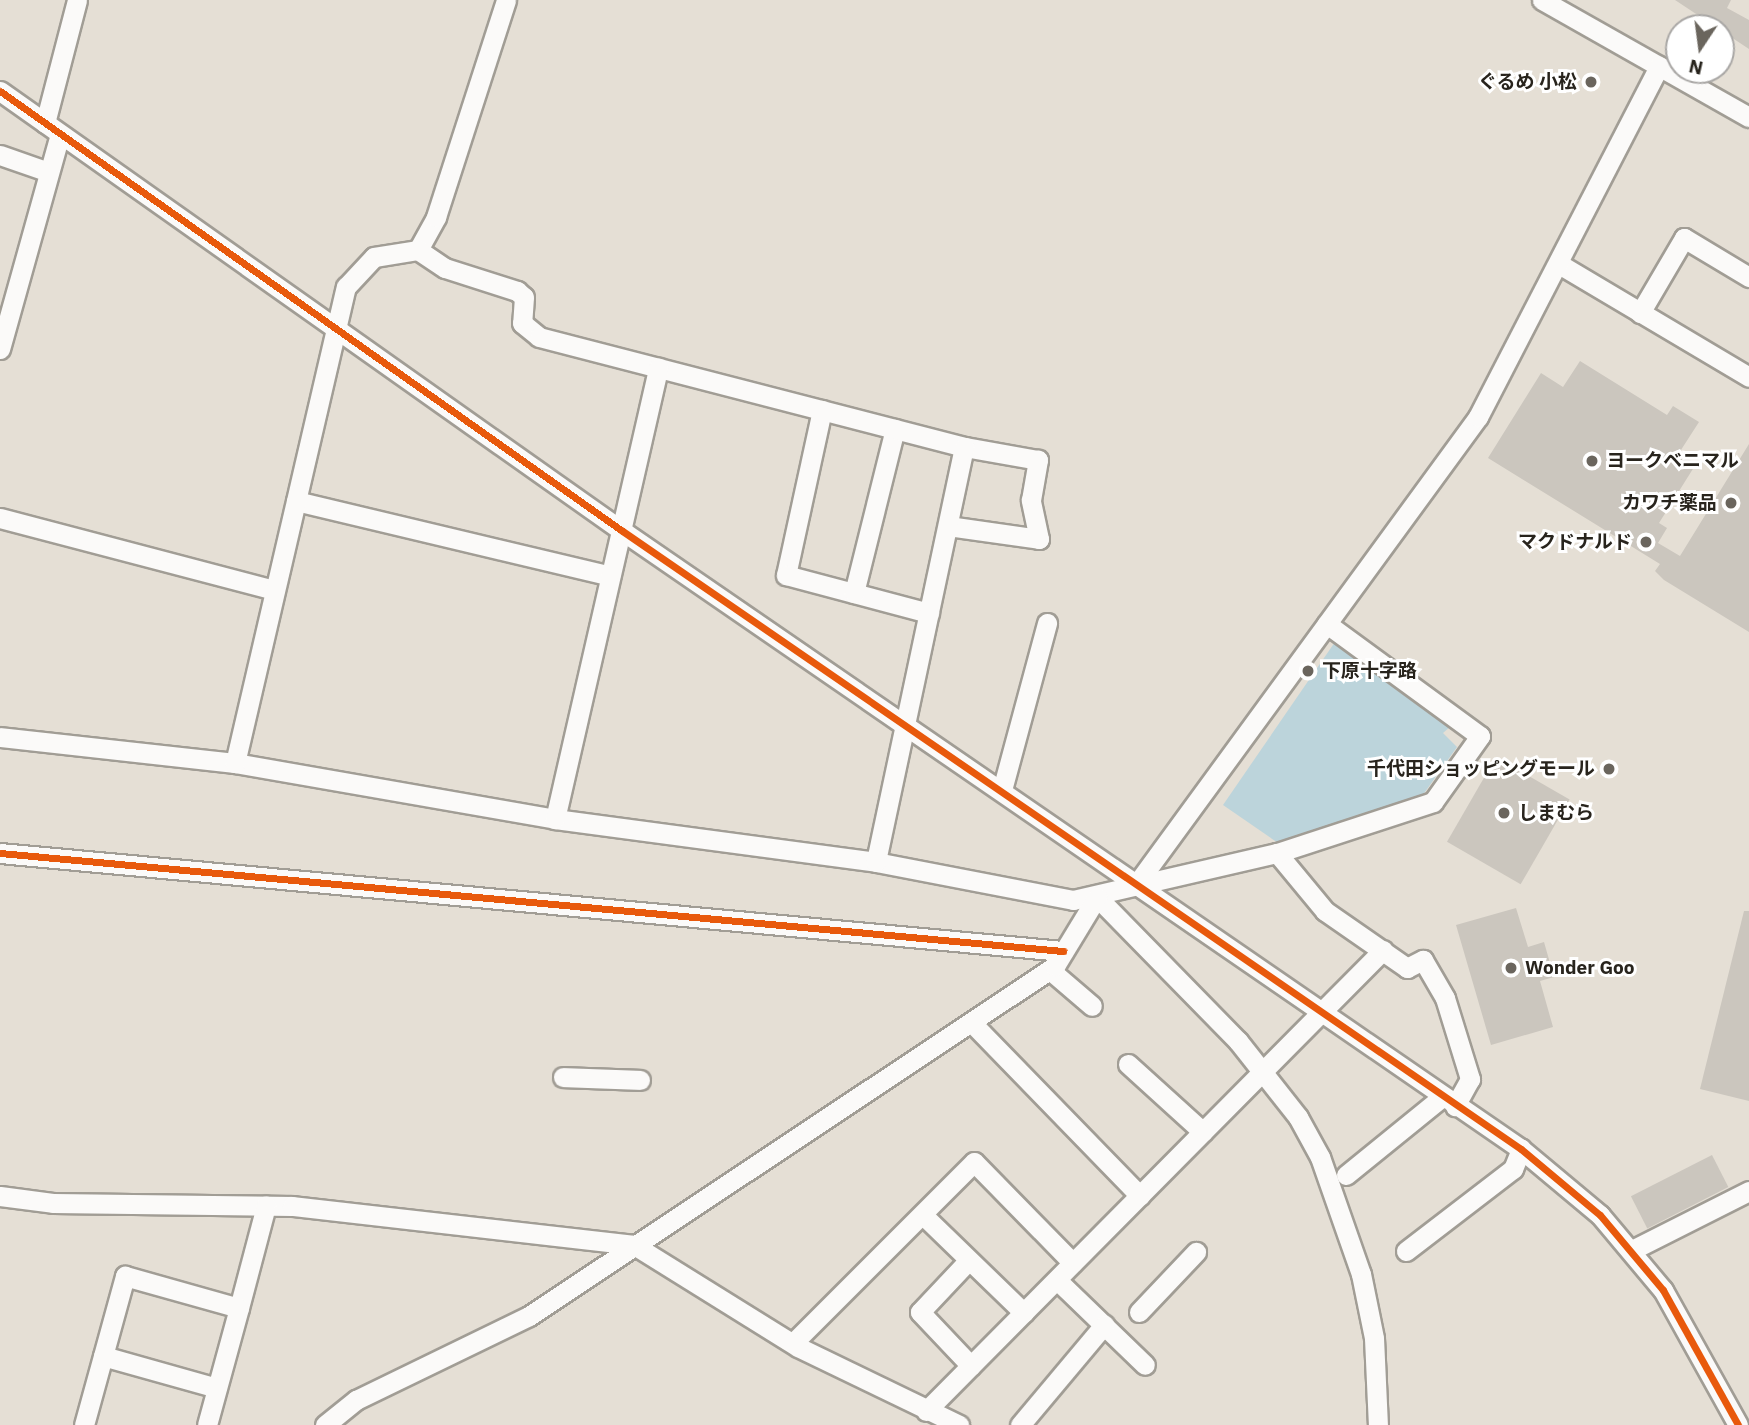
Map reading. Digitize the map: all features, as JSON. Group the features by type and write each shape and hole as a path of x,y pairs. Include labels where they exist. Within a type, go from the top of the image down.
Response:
{"street":[{"path":"0,349 46,171 77,0"},
{"path":"234,763 346,287 362,264 418,250 436,217 506,0"},
{"path":"1542,0 1749,117"},
{"path":"1138,882 1478,417 1659,66"},
{"path":"0,91 621,530 1138,882 1448,1102 1521,1149 1600,1214 1632,1250 1692,1333 1738,1425"},
{"path":"0,155 46,171"},
{"path":"1640,313 1684,238 1749,277"},
{"path":"418,250 445,268 517,290 524,298 522,323 539,337 964,447 1038,460 1031,500 1040,539 948,526"},
{"path":"1559,264 1749,377"},
{"path":"555,818 659,368"},
{"path":"822,410 786,575 929,613"},
{"path":"854,593 895,429"},
{"path":"876,862 964,447"},
{"path":"296,502 610,576"},
{"path":"0,518 275,590"},
{"path":"1002,790 1047,622"},
{"path":"0,737 234,763 555,818 876,862 1073,900 1097,897 1138,882 1277,853 1433,802 1480,736 1327,624"},
{"path":"0,853 1063,951"},
{"path":"1277,853 1325,911 1407,968 1423,960 1445,998 1471,1079 1448,1102 1346,1175"},
{"path":"325,1425 356,1400 530,1316 972,1023 1049,970 1097,897"},
{"path":"1097,897 1264,1072 1298,1117 1342,1209 1374,1338 1378,1425"},
{"path":"926,1411 1264,1072 1319,1011 1383,950"},
{"path":"1049,970 1092,1006"},
{"path":"972,1023 1140,1196"},
{"path":"1128,1064 1203,1132"},
{"path":"563,1077 640,1080"},
{"path":"1406,1251 1513,1170 1521,1149"},
{"path":"793,1343 924,1216 974,1162 1073,1263"},
{"path":"1632,1250 1749,1191"},
{"path":"0,1196 53,1203 265,1206 634,1245 793,1343 959,1425"},
{"path":"207,1425 265,1206"},
{"path":"924,1216 1024,1313"},
{"path":"1139,1312 1196,1252"},
{"path":"968,1261 920,1312 971,1366"},
{"path":"84,1425 125,1276 239,1308"},
{"path":"1057,1280 1144,1365"},
{"path":"1020,1425 1104,1325"},
{"path":"103,1356 217,1388"}],"water":[{"path":"1335,642 1451,726 1443,733 1457,747 1420,799 1278,843 1223,805"}],"building":[{"path":"1675,0 1731,0 1727,8 1749,20 1749,49 1735,40 1735,14 1696,14"},
{"name":"ヨークベニマル","path":"1580,361 1667,415 1673,406 1699,422 1679,453 1696,464 1659,523 1667,528 1658,543 1680,556 1749,444 1749,632 1664,580 1655,571 1660,564 1488,458 1541,373 1563,387"},
{"path":"1496,757 1570,800 1521,884 1447,842"},
{"path":"1516,908 1528,947 1544,942 1554,977 1540,981 1553,1027 1491,1045 1456,925"},
{"path":"1744,911 1749,911 1749,1101 1700,1089"},
{"path":"1712,1155 1728,1187 1647,1228 1631,1196"}],"cycle path":[{"path":"0,91 621,530 1521,1149 1600,1215 1663,1290 1738,1425"},
{"path":"0,853 1063,951"}],"place":[{"name":"ぐるめ 小松","path":"1591,82"},
{"name":"ヨークベニマル","path":"1592,461"},
{"name":"カワチ薬品","path":"1731,503"},
{"name":"マクドナルド","path":"1646,542"},
{"name":"下原十字路","path":"1308,671"},
{"name":"千代田ショッピングモール","path":"1609,769"},
{"name":"しまむら","path":"1504,813"},
{"name":"Wonder Goo","path":"1511,968"}]}
